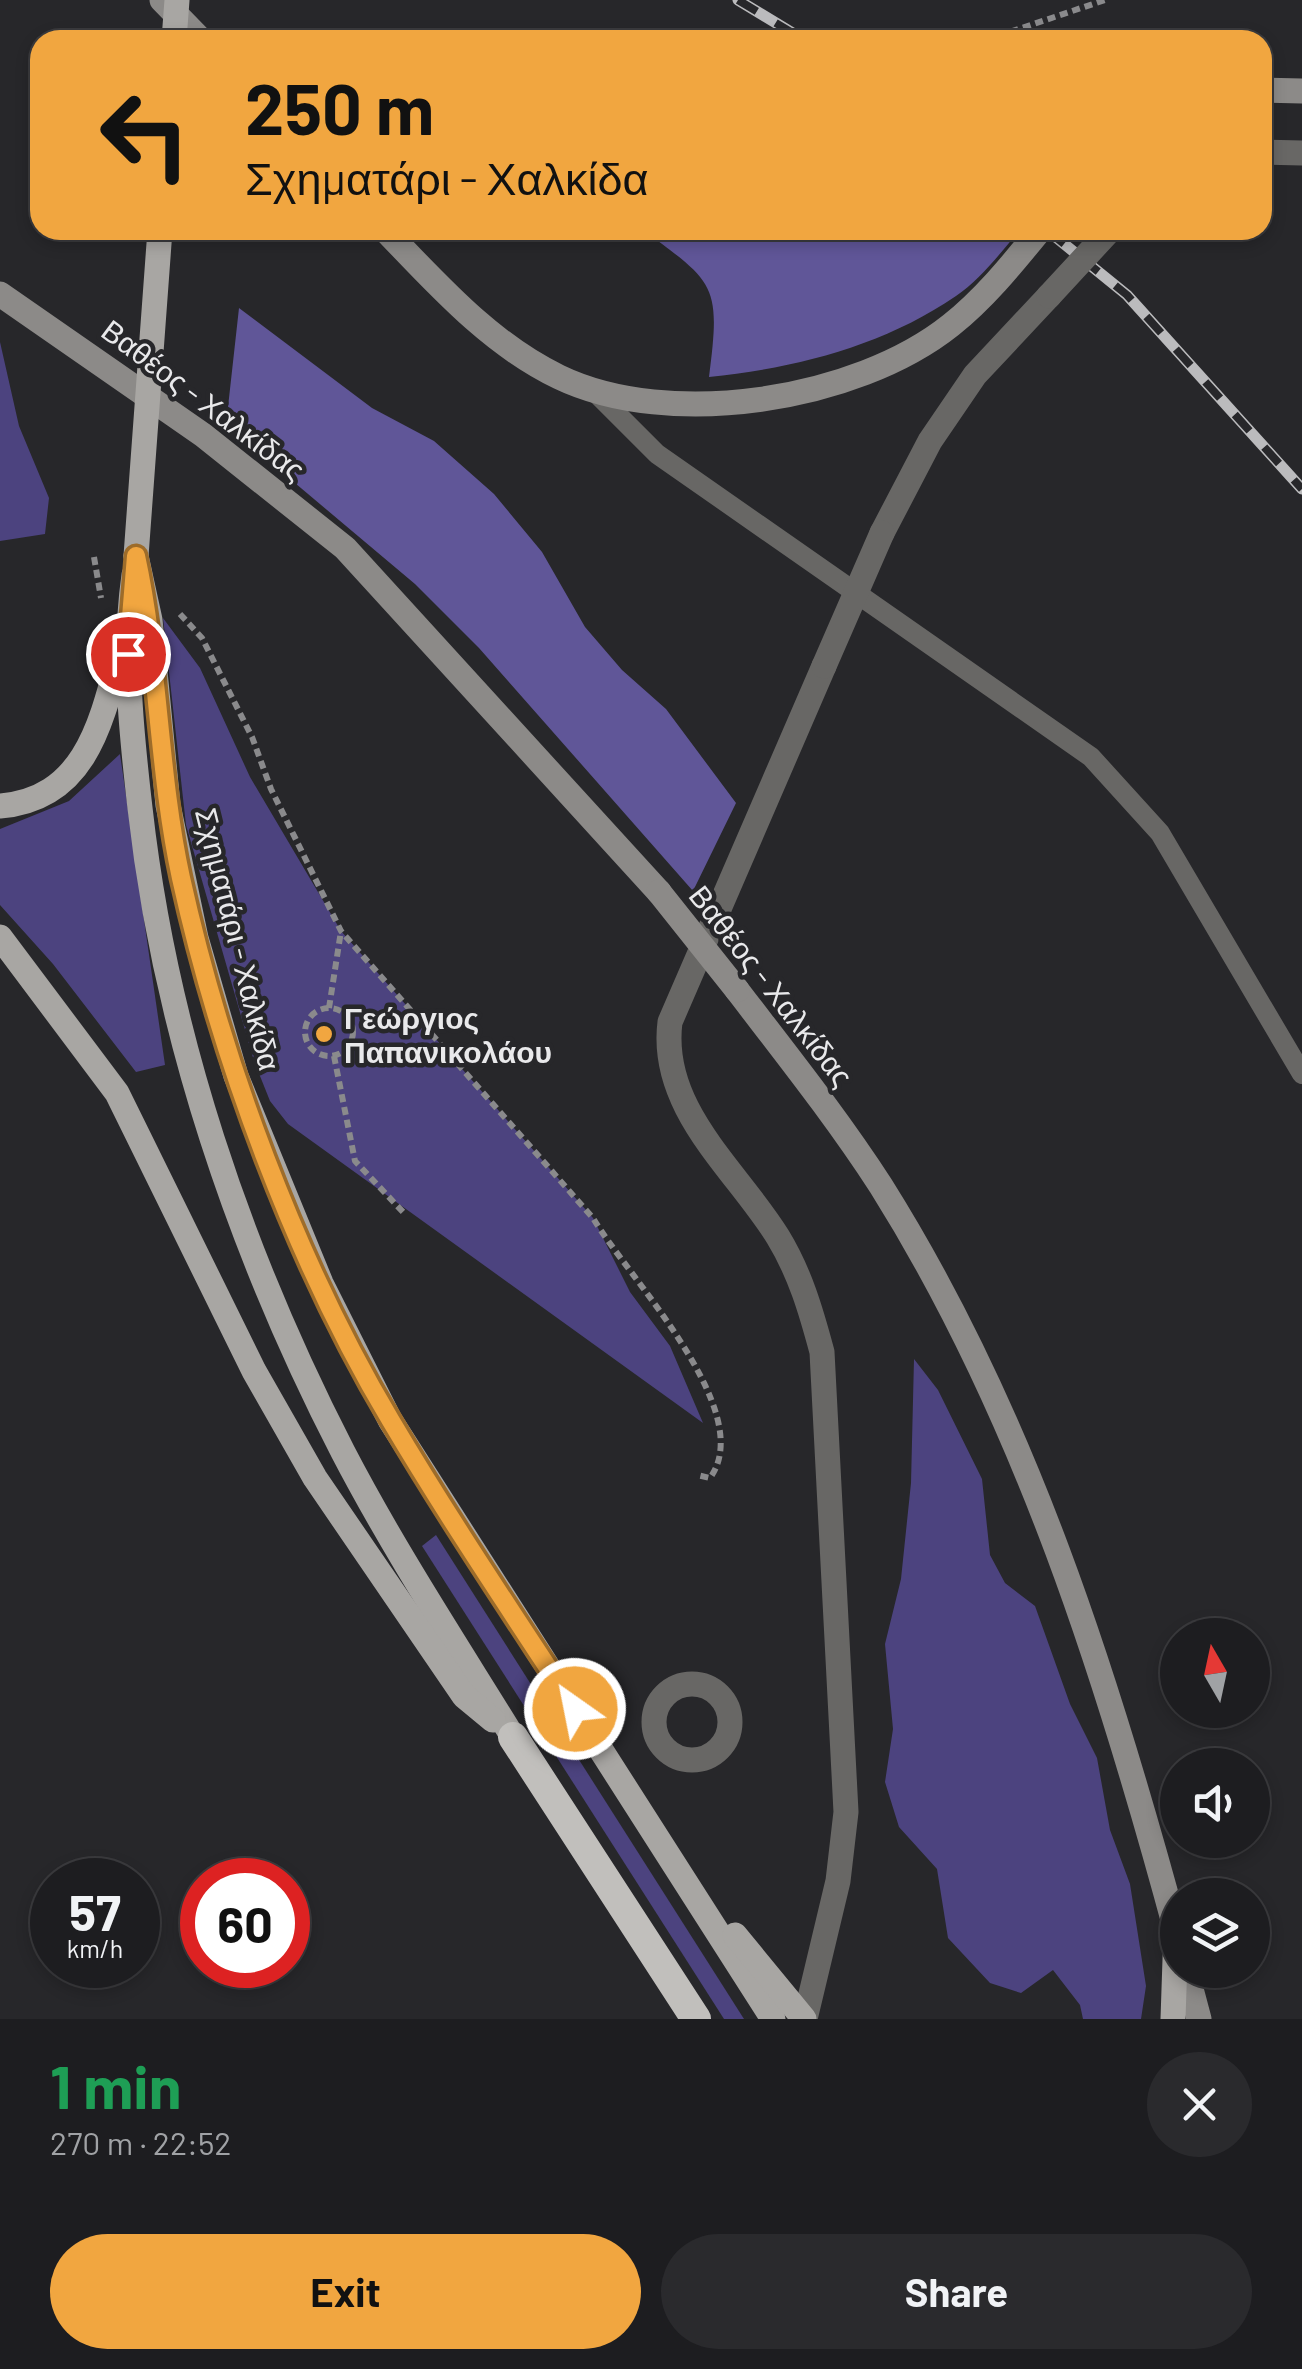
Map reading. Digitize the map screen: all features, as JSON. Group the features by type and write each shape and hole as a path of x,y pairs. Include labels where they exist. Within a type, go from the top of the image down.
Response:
{"highway":[{"path":"513,1737 696,2019"}],"main road":[{"path":"162,0 191,30"},
{"path":"174,30 176,0"},
{"path":"1272,90 1302,91"},
{"path":"0,806 20,804 56,788 84,760 101,724 126,627 136,556 159,240"},
{"path":"395,240 488,330 524,357 595,392 682,405 778,395 828,383 898,358 963,314 1031,240"},
{"name":"Βαθέος - Χαλκίδας","path":"0,294 203,435 344,548 659,892 738,990 881,1187 995,1404 1073,1588 1160,1880"},
{"name":"Σχηματάρι - Χαλκίδα","path":"136,556 150,620 168,805 181,876 236,1076 321,1283 390,1420 773,2019"},
{"path":"126,627 134,763 161,949 196,1083 240,1220 282,1324 344,1455 513,1737"},
{"path":"0,937 117,1094 239,1344 315,1478 464,1696 513,1737"},
{"path":"665,1850 805,2019"},
{"path":"1173,2019 1174,1988"},
{"path":"1191,1988 1199,2019"}],"street":[{"path":"1272,152 1302,153"},
{"path":"805,2019 838,1881 846,1812 822,1352 806,1291 777,1237 686,1109 666,1051 670,1022 882,533 930,441 975,375 1101,240"}],"lane":[{"path":"595,392 656,454 1091,757 1160,833 1302,1074"}],"path":[{"path":"1016,30 1106,0"},
{"path":"178,611 202,638 252,737 271,790 340,931 592,1218 611,1250 668,1320 720,1425 718,1466 708,1479 697,1475"},
{"path":"329,1008 340,931"},
{"path":"329,1008 349,1018 353,1033 347,1047 334,1056 318,1054 305,1035 308,1019 329,1008"},
{"path":"334,1056 355,1161 402,1212"}],"shaded area":[{"path":"656,240 1011,240 965,289 899,328 806,361 709,377 712,304 708,288 685,262"},
{"path":"239,308 372,408 434,441 494,494 542,552 585,627 622,670 666,709 736,803 693,891 479,648 415,584 226,425"},
{"path":"0,342 19,426 49,498 45,534 0,541"},
{"path":"163,618 200,668 250,777 341,931 593,1218 630,1292 670,1346 703,1423 288,1124 270,1101 254,1061 186,825"},
{"path":"120,754 165,1065 136,1072 53,964 0,905 0,829 69,801"},
{"path":"914,1359 938,1390 982,1479 990,1555 1005,1583 1035,1606 1070,1704 1097,1758 1110,1830 1130,1884 1146,1986 1141,2019 1083,2019 1080,2005 1053,1970 1021,1993 990,1983 948,1938 937,1869 899,1827 885,1782 893,1729 885,1644 901,1579 911,1483"},
{"path":"436,1535 744,2019 724,2019 422,1546"}],"railway":[{"path":"738,0 788,30"},
{"path":"1059,240 1127,295 1302,489"}],"place":[{"name":"Γεώργιος Παπανικολάου","path":"324,1034"}],"route":[{"path":"128,654 126,627 136,556 150,620 168,805 181,876 236,1076 258,1135 321,1283 390,1420 575,1709"}]}
